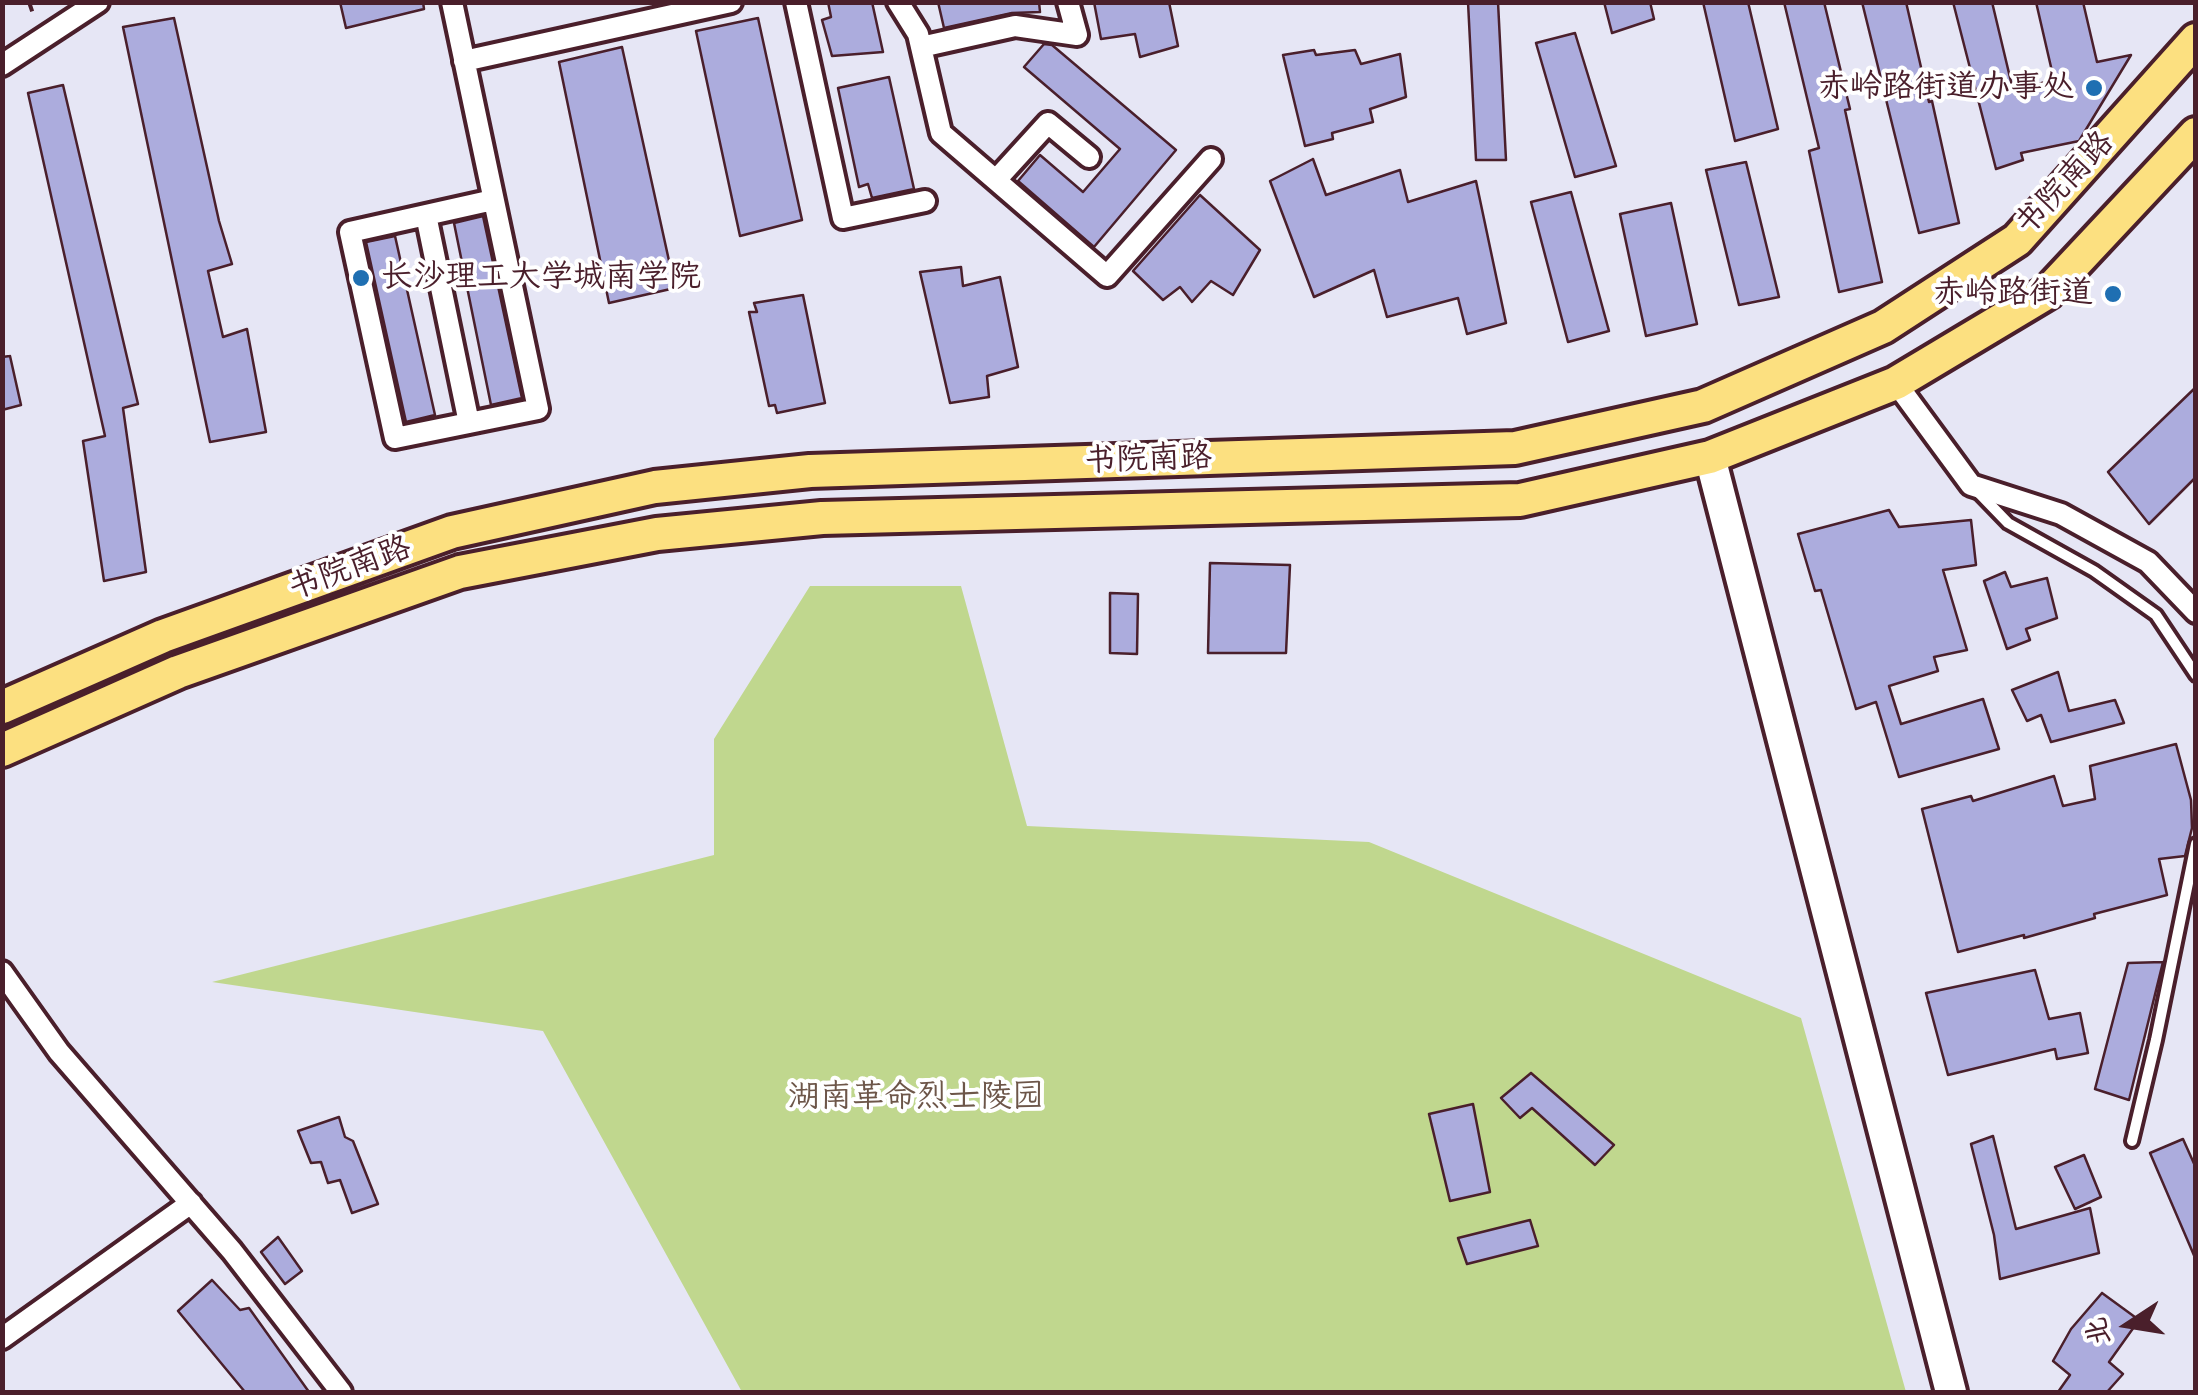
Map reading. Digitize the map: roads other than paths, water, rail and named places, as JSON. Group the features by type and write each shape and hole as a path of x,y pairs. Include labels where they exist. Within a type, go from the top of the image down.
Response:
{"main road":[{"name":"书院南路","path":"2,707 163,636 452,532 655,487 810,471 1516,448 1702,406 1883,327 2016,240 2196,40"},
{"name":"书院南路","path":"2,750 178,672 460,572 656,534 822,518 1520,500 1710,457 1896,382 2048,292 2196,134"}],"street":[{"path":"2,65 98,2"},
{"path":"452,2 538,409 394,438 350,232 493,200"},
{"path":"464,61 731,2"},
{"path":"796,2 842,218 925,201"},
{"path":"898,2 918,34 941,134 1108,276 1211,159"},
{"path":"921,48 1016,26 1077,35 1068,2"},
{"path":"996,180 1048,123 1089,158"},
{"path":"426,215 469,423"},
{"path":"1896,382 1972,485 2061,514 2148,562 2196,612"},
{"path":"1710,457 1951,1392"},
{"path":"2,972 59,1052 191,1203 342,1392"},
{"path":"2,1338 191,1203"}],"lane":[{"path":"1972,485 2008,523 2094,572 2156,615 2196,674"},
{"path":"2132,1142 2196,844"}],"place":[{"name":"赤岭路街道办事处","path":"2094,88"},
{"name":"长沙理工大学城南学院","path":"361,278"},
{"name":"赤岭路街道","path":"2113,294"}],"park label":[{"name":"湖南革命烈士陵园","path":"916,1098"}]}
